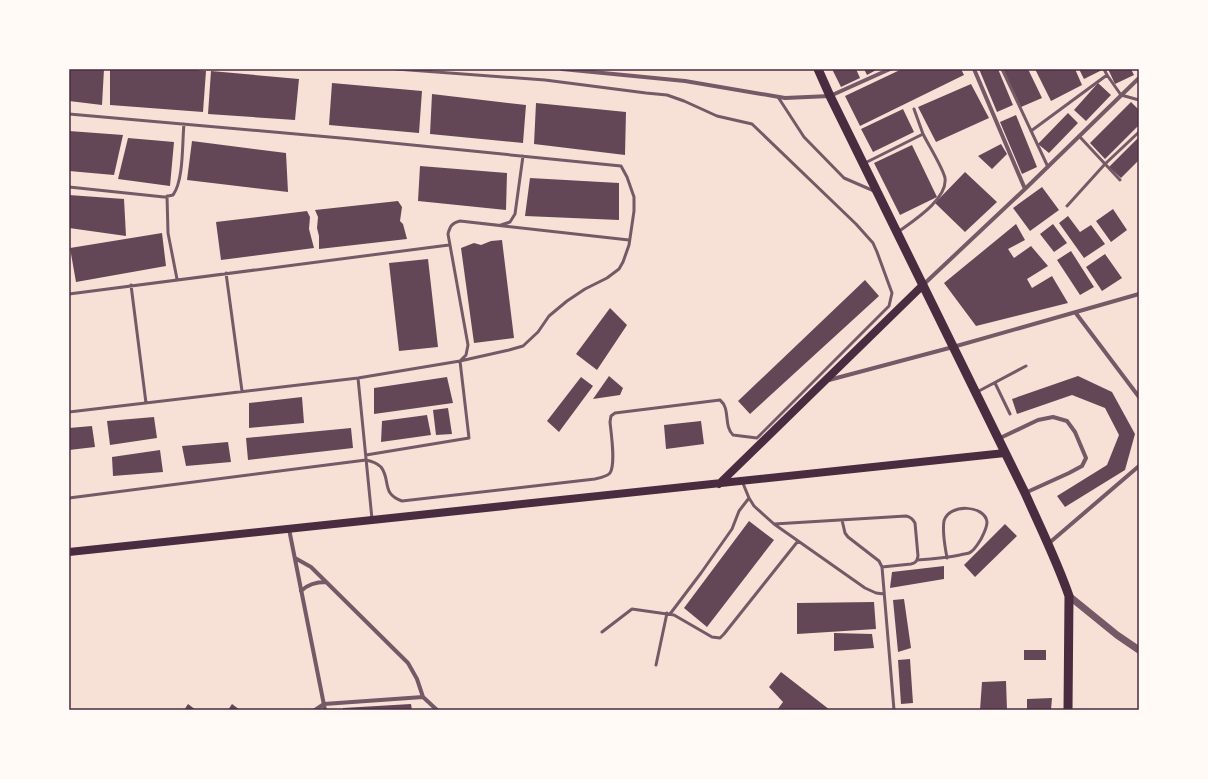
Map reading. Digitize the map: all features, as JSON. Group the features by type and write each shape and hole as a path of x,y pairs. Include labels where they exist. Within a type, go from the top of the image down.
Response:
{"main road":[{"path":"818,69 1005,453 1057,564 1069,596 1068,710"},
{"path":"719,484 923,285"},
{"path":"69,552 1005,453"}],"street":[{"path":"562,69 685,81 785,98 830,96 890,69"},
{"path":"974,69 1025,189"},
{"path":"923,285 1025,189 1139,78"},
{"path":"824,381 1139,294"},
{"path":"1075,312 1139,397"},
{"path":"998,439 1038,420 1053,417 1067,421 1075,432 1086,458 1082,466 1024,493"},
{"path":"1048,544 1139,466"},
{"path":"289,529 325,710"},
{"path":"295,558 311,567 408,664 417,678 423,696 438,710"},
{"path":"301,591 306,586 317,582 326,582"},
{"path":"1069,596 1117,635 1139,650"},
{"path":"315,710 324,704 423,696"}],"lane":[{"path":"69,498 366,460 377,463 381,468 390,495 402,501 604,477 612,468 613,461 610,422 611,416 615,413 720,400 724,403 726,409 727,426 729,432 733,435 757,438 889,306 892,293 873,243 856,224 752,124 717,116 667,95 545,80 396,69"},
{"path":"1002,69 1048,166"},
{"path":"1104,69 1121,95 1139,100"},
{"path":"1032,131 1107,75"},
{"path":"778,97 804,137 844,178 877,192"},
{"path":"897,232 925,213 945,185 945,176 923,134 914,109"},
{"path":"69,114 621,166 627,177 634,197 634,211 629,240 623,262 619,268 607,278 567,300 549,316 538,332 523,346 460,360 358,378 69,412"},
{"path":"69,187 164,197 173,195 180,180 184,124"},
{"path":"1067,206 1105,164 1139,132"},
{"path":"863,164 923,134"},
{"path":"1079,136 1120,180"},
{"path":"500,225 510,222 515,214 523,156"},
{"path":"167,196 168,233 177,279"},
{"path":"460,360 466,355 468,345 448,234 450,227 454,223 460,221 629,240"},
{"path":"69,294 450,245"},
{"path":"226,273 242,391"},
{"path":"131,286 146,403"},
{"path":"366,455 469,438 460,360"},
{"path":"976,393 1026,366"},
{"path":"358,378 372,520"},
{"path":"995,383 1010,414"},
{"path":"742,481 754,506 774,524 864,588 876,593 884,594"},
{"path":"656,665 669,614 701,573 732,529 738,511 749,498"},
{"path":"882,567 911,564 915,563 917,560 947,558 969,553 977,545 987,526 987,520 982,514 970,508 957,509 948,513 944,521 944,540 947,558"},
{"path":"774,524 906,516 910,517 913,519 914,523 918,556 917,560"},
{"path":"842,520 845,533 848,537 879,561 882,567 894,710"},
{"path":"602,632 632,609 674,615 712,637 720,638 798,541"}],"building":[{"path":"69,69 104,69 102,105 69,101"},
{"path":"110,69 186,69 206,71 203,112 110,105"},
{"path":"832,69 856,69 860,78 841,87"},
{"path":"864,69 878,69 867,75"},
{"path":"902,69 961,69 964,75 860,126 845,96"},
{"path":"979,69 998,69 1013,105 997,112"},
{"path":"1003,69 1028,69 1042,98 1021,107"},
{"path":"1035,69 1075,69 1082,85 1051,101"},
{"path":"1079,69 1102,69 1102,70 1084,79"},
{"path":"1108,69 1131,69 1134,75 1115,84"},
{"path":"211,71 299,79 295,120 208,114"},
{"path":"332,83 422,91 419,133 329,125"},
{"path":"1098,83 1111,95 1086,121 1074,110"},
{"path":"971,84 989,118 936,142 918,107"},
{"path":"432,94 526,105 523,143 430,134"},
{"path":"1131,102 1139,110 1139,125 1105,159 1090,143"},
{"path":"536,103 626,112 625,155 534,144"},
{"path":"903,109 914,132 873,152 861,129"},
{"path":"1068,113 1078,123 1049,153 1038,144"},
{"path":"1016,115 1037,167 1022,174 1000,122"},
{"path":"69,131 123,135 114,175 69,171"},
{"path":"1139,137 1139,160 1121,178 1109,167"},
{"path":"128,138 174,142 170,186 118,179"},
{"path":"192,141 286,153 288,192 187,180"},
{"path":"1001,144 1007,154 992,169 978,156"},
{"path":"912,145 937,197 900,215 874,163"},
{"path":"420,166 507,173 506,210 418,201"},
{"path":"965,172 997,202 965,232 935,203"},
{"path":"530,178 619,183 619,220 525,216"},
{"path":"1042,187 1059,210 1030,231 1013,208"},
{"path":"69,195 124,199 126,236 69,228"},
{"path":"398,201 402,207 400,221 403,224 407,239 319,249 319,236 317,228 318,217 315,210"},
{"path":"1113,209 1127,230 1111,242 1096,221"},
{"path":"307,211 310,217 309,229 314,248 221,260 216,222"},
{"path":"1068,216 1080,232 1091,225 1105,244 1084,258 1059,223"},
{"path":"1016,224 1025,240 1008,249 1014,258 1031,246 1048,266 1027,279 1032,288 1052,276 1068,303 976,326 944,283"},
{"path":"1053,224 1067,243 1054,252 1040,234"},
{"path":"162,233 166,266 76,282 70,248"},
{"path":"502,240 514,338 474,343 461,248 474,243 481,245 491,241"},
{"path":"1071,251 1094,287 1080,295 1057,260"},
{"path":"1105,254 1122,278 1102,291 1086,267"},
{"path":"428,259 438,347 399,351 389,263"},
{"path":"865,280 879,296 750,414 738,401"},
{"path":"610,308 627,325 597,370 576,354"},
{"path":"609,376 623,388 620,395 593,399"},
{"path":"1078,376 1112,392 1135,434 1125,470 1065,507 1057,496 1107,465 1119,435 1105,408 1072,395 1017,414 1012,399"},
{"path":"447,377 453,403 374,414 374,388"},
{"path":"581,377 593,386 559,432 547,421"},
{"path":"302,397 304,423 249,428 249,403"},
{"path":"448,408 452,434 436,435 433,410"},
{"path":"427,415 431,435 381,442 382,421"},
{"path":"154,417 157,438 110,445 107,421"},
{"path":"701,421 704,444 666,449 664,425"},
{"path":"92,426 95,447 69,450 69,428"},
{"path":"351,428 353,448 248,460 246,438"},
{"path":"228,442 231,462 186,466 182,446"},
{"path":"160,450 163,472 113,476 112,457"},
{"path":"749,521 774,540 707,627 684,608"},
{"path":"1005,524 1017,536 975,577 964,565"},
{"path":"944,566 944,579 890,588 892,572"},
{"path":"904,599 911,648 898,652 893,600"},
{"path":"874,602 876,629 797,634 797,603"},
{"path":"834,633 872,634 874,648 834,651"},
{"path":"1024,650 1046,650 1046,660 1024,660"},
{"path":"910,659 913,703 901,704 898,660"},
{"path":"781,672 830,710 777,710 783,702 769,687"},
{"path":"1006,681 1007,710 980,710 982,682"},
{"path":"1052,698 1051,710 1027,710 1027,699"},
{"path":"188,704 196,710 184,710"},
{"path":"232,704 240,710 228,710"},
{"path":"411,704 412,710 343,710 343,708"}]}
